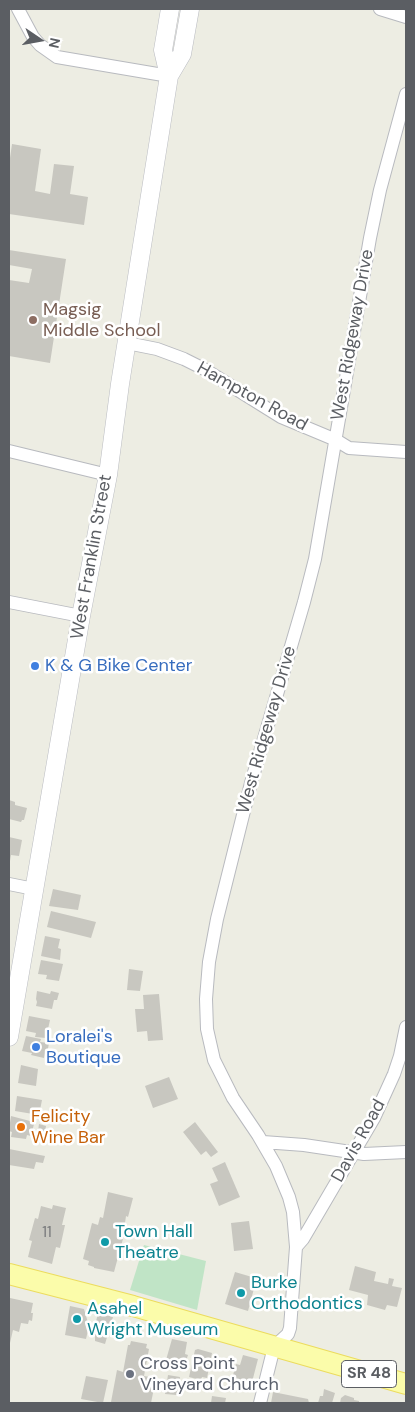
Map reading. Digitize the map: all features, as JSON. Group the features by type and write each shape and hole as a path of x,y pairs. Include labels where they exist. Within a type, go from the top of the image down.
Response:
{"main road":[{"name":"West Franklin Street","path":"169,76 162,50 170,9"},
{"name":"West Franklin Street","path":"9,1037 81,616 108,475 141,244 169,76 182,54 190,9"},
{"name":"SR 48","path":"9,1274 132,1306 406,1384"}],"street":[{"path":"18,9 33,37 44,48 57,56 169,76"},
{"path":"380,9 406,16"},
{"name":"West Ridgeway Drive","path":"274,1347 288,1334 290,1328 296,1248 293,1212 276,1166 222,1079 209,1044 206,999 217,919 251,783 315,559 374,219 406,94"},
{"name":"Hampton Road","path":"127,343 184,359 233,386 281,417 336,440 349,448 406,452"},
{"path":"9,451 108,475"},
{"path":"9,602 81,616"},
{"path":"9,884 34,889"},
{"name":"Davis Road","path":"296,1248 374,1118 394,1074 406,1028"},
{"path":"262,1142 304,1145 364,1154 406,1152"},
{"path":"260,1403 274,1347"}],"green space":[{"path":"144,1245 206,1261 197,1310 130,1290"}],"building":[{"path":"12,144 41,149 35,191 50,194 54,164 74,166 70,194 88,197 84,225 9,214 9,165"},
{"name":"Magsig Middle School","path":"9,250 66,259 50,363 9,356 9,280 29,283 32,269 9,265"},
{"path":"9,800 15,802 15,805 27,808 24,820 21,822 9,819"},
{"path":"9,837 22,840 19,856 11,855 10,861"},
{"path":"53,889 81,895 78,910 49,906"},
{"path":"51,911 96,922 91,938 47,927"},
{"path":"45,936 60,939 58,948 61,949 60,960 41,956"},
{"path":"41,960 63,964 59,981 46,979 47,975 38,974"},
{"path":"129,969 143,971 140,991 127,990"},
{"path":"37,991 50,994 51,991 59,993 57,1000 54,1000 52,1009 36,1006"},
{"path":"159,994 163,1040 148,1041 147,1031 137,1032 135,1009 144,1009 143,995"},
{"path":"29,1016 50,1020 46,1038 35,1037 36,1033 26,1031"},
{"name":"Loralei's Boutique","path":"26,1036 41,1039 40,1042 49,1043 47,1054 45,1053 44,1058 22,1051"},
{"path":"21,1065 38,1069 36,1086 18,1083"},
{"path":"169,1077 178,1099 153,1108 145,1086"},
{"path":"17,1096 42,1100 39,1115 15,1111"},
{"name":"Felicity Wine Bar","path":"11,1116 30,1121 30,1123 34,1124 31,1136 27,1135 26,1139 11,1137 12,1132 9,1129"},
{"path":"195,1122 218,1152 211,1157 206,1151 201,1155 183,1132"},
{"path":"39,1124 46,1126 45,1132 38,1131"},
{"path":"9,1149 45,1156 43,1163 36,1162 34,1169 9,1165"},
{"path":"225,1162 240,1197 219,1206 210,1184 218,1181 212,1168"},
{"name":"Town Hall Theatre","path":"108,1192 133,1198 128,1217 126,1216 125,1223 127,1224 114,1272 94,1268 88,1265 89,1261 83,1259 92,1223 98,1225 100,1217 103,1218"},
{"path":"53,1205 66,1208 62,1225 65,1225 60,1248 56,1247 52,1264 28,1257 32,1241 29,1240 35,1218 38,1219 41,1206 52,1209"},
{"path":"249,1221 253,1249 234,1251 231,1223"},
{"path":"355,1266 376,1272 374,1281 388,1284 389,1278 394,1279 392,1286 402,1288 397,1307 387,1305 385,1310 367,1305 368,1295 349,1290"},
{"name":"Burke Orthodontics","path":"235,1272 252,1277 251,1280 256,1281 248,1311 225,1304"},
{"path":"9,1299 33,1303 31,1313 33,1313 32,1321 29,1320 28,1324 21,1323 19,1332 13,1330 10,1343"},
{"name":"Asahel Wright Museum","path":"70,1306 84,1309 89,1326 86,1339 65,1335"},
{"path":"98,1313 113,1317 105,1344 95,1341 95,1326"},
{"path":"172,1339 187,1342 185,1354 188,1355 185,1364 166,1360"},
{"name":"Cross Point Vineyard Church","path":"131,1341 147,1344 146,1348 149,1349 144,1376 156,1378 151,1403 111,1402 117,1370 123,1372 128,1345 130,1345"},
{"path":"198,1349 212,1353 207,1378 202,1377 201,1380 189,1377 195,1350"},
{"path":"243,1355 258,1359 251,1386 231,1383 236,1364 240,1365"},
{"path":"168,1375 180,1377 177,1395 165,1394"},
{"path":"86,1376 108,1380 103,1403 81,1399"},
{"path":"324,1389 335,1393 332,1403 318,1403 320,1396 323,1396"},
{"path":"273,1392 308,1399 309,1403 271,1403"},
{"path":"345,1395 354,1398 359,1403 340,1403 341,1398"},
{"path":"212,1396 226,1398 225,1403 211,1403"}],"place":[{"name":"Magsig Middle School","path":"33,320"},
{"name":"K & G Bike Center","path":"35,666"},
{"name":"Loralei's Boutique","path":"36,1047"},
{"name":"Felicity Wine Bar","path":"21,1127"},
{"name":"Town Hall Theatre","path":"105,1242"},
{"name":"Burke Orthodontics","path":"241,1293"},
{"name":"Asahel Wright Museum","path":"77,1319"},
{"name":"Cross Point Vineyard Church","path":"130,1374"}]}
